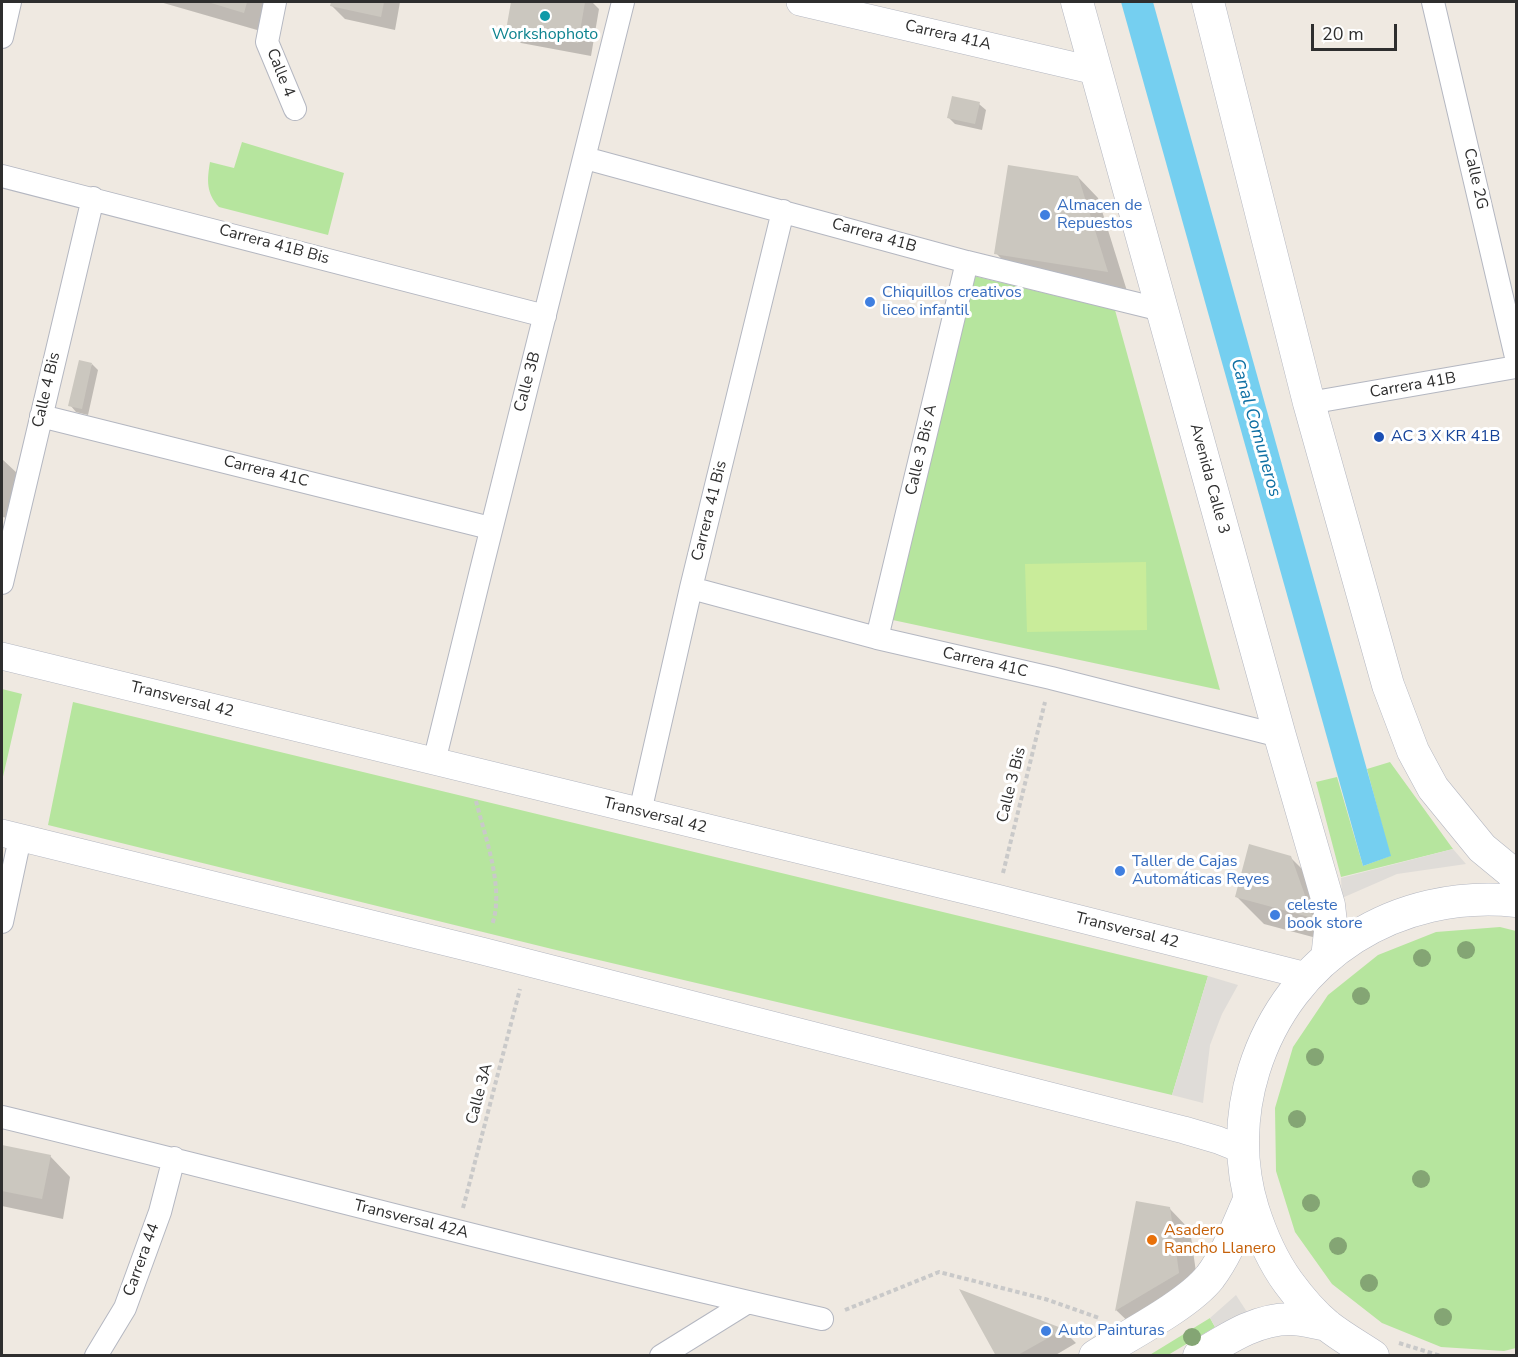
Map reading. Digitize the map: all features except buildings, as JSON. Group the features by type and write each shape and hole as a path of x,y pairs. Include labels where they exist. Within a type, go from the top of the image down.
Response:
{"main road":[{"name":"Avenida Calle 3","path":"1077,2 1329,905 1331,923 1317,967"},
{"path":"1208,2 1309,404 1388,685 1413,751 1433,788 1482,848 1516,876"},
{"path":"1327,1325 1287,1281 1259,1227 1250,1198 1243,1150 1244,1116 1250,1082 1261,1049 1283,1007 1317,967 1355,936 1387,919 1421,907 1492,898 1516,901"},
{"path":"1095,1356 1185,1300 1209,1278 1224,1256 1250,1198"},
{"path":"1199,1356 1251,1327 1273,1320 1292,1319 1327,1325 1382,1348"}],"street":[{"path":"2,37 10,2"},
{"name":"Calle 4","path":"275,2 267,42 295,109"},
{"name":"Calle 3B","path":"434,762 490,528 623,2"},
{"name":"Carrera 41A","path":"800,2 1096,71"},
{"name":"Calle 2G","path":"1433,2 1516,357"},
{"name":"Carrera 41B","path":"585,158 783,210 967,262 1162,310"},
{"name":"Carrera 41B Bis","path":"2,176 545,316"},
{"name":"Calle 4 Bis","path":"2,583 93,198"},
{"name":"Carrera 41 Bis","path":"640,812 691,588 783,210"},
{"name":"Calle 3 Bis A","path":"877,638 967,262"},
{"name":"Carrera 41B","path":"1309,404 1516,367"},
{"name":"Carrera 41C","path":"41,416 490,528"},
{"name":"Carrera 41C","path":"691,588 877,638 1051,678 1280,736"},
{"name":"Transversal 42","path":"2,656 997,898 1317,967"},
{"path":"2,922 11,836 482,951 1184,1130 1243,1150"},
{"name":"Transversal 42A","path":"2,1117 174,1158 457,1232 822,1319"},
{"name":"Carrera 44","path":"96,1356 125,1308 160,1212 174,1158"},
{"path":"661,1356 748,1302"}],"path":[{"name":"Calle 3 Bis","path":"997,898 1051,678"},
{"path":"469,771 493,871 496,900 496,914 482,951"},
{"name":"Calle 3A","path":"457,1232 527,963"},
{"path":"822,1319 939,1272 1045,1299 1104,1320"},
{"path":"1382,1348 1441,1356"}],"green space":[{"path":"242,142 344,173 328,235 219,207 208,186 210,162 234,168"},
{"path":"974,276 1115,310 1220,690 888,619"},
{"path":"1146,562 1147,630 1027,632 1025,564"},
{"path":"2,689 22,694 2,781"},
{"path":"73,702 1208,976 1172,1095 552,949 48,825"},
{"path":"1390,762 1453,849 1341,877 1316,782 1337,777 1363,866 1390,856 1367,769"},
{"path":"1500,927 1516,931 1516,1348 1504,1351 1441,1347 1382,1323 1332,1284 1295,1232 1276,1171 1275,1108 1293,1047 1328,995 1378,955 1436,932"},
{"path":"1210,1318 1215,1327 1168,1355 1148,1356"}],"shaded area":[{"path":"1453,849 1466,864 1397,874 1342,898 1341,878"},
{"path":"1208,976 1238,985 1222,1014 1210,1045 1203,1103 1172,1095"},
{"path":"1236,1295 1247,1312 1215,1327 1210,1318"}],"water":[{"name":"Canal Comuneros","path":"1121,2 1153,2 1391,856 1363,866"}],"place":[{"name":"Workshophoto","path":"545,16"},
{"name":"Almacen de Repuestos","path":"1045,215"},
{"name":"Chiquillos creativos liceo infantil","path":"870,302"},
{"name":"AC 3 X KR 41B","path":"1379,437"},
{"name":"Taller de Cajas Automáticas Reyes","path":"1120,871"},
{"name":"celeste book store","path":"1275,915"},
{"name":"Asadero Rancho Llanero","path":"1152,1240"},
{"name":"Auto Painturas","path":"1046,1331"}]}
